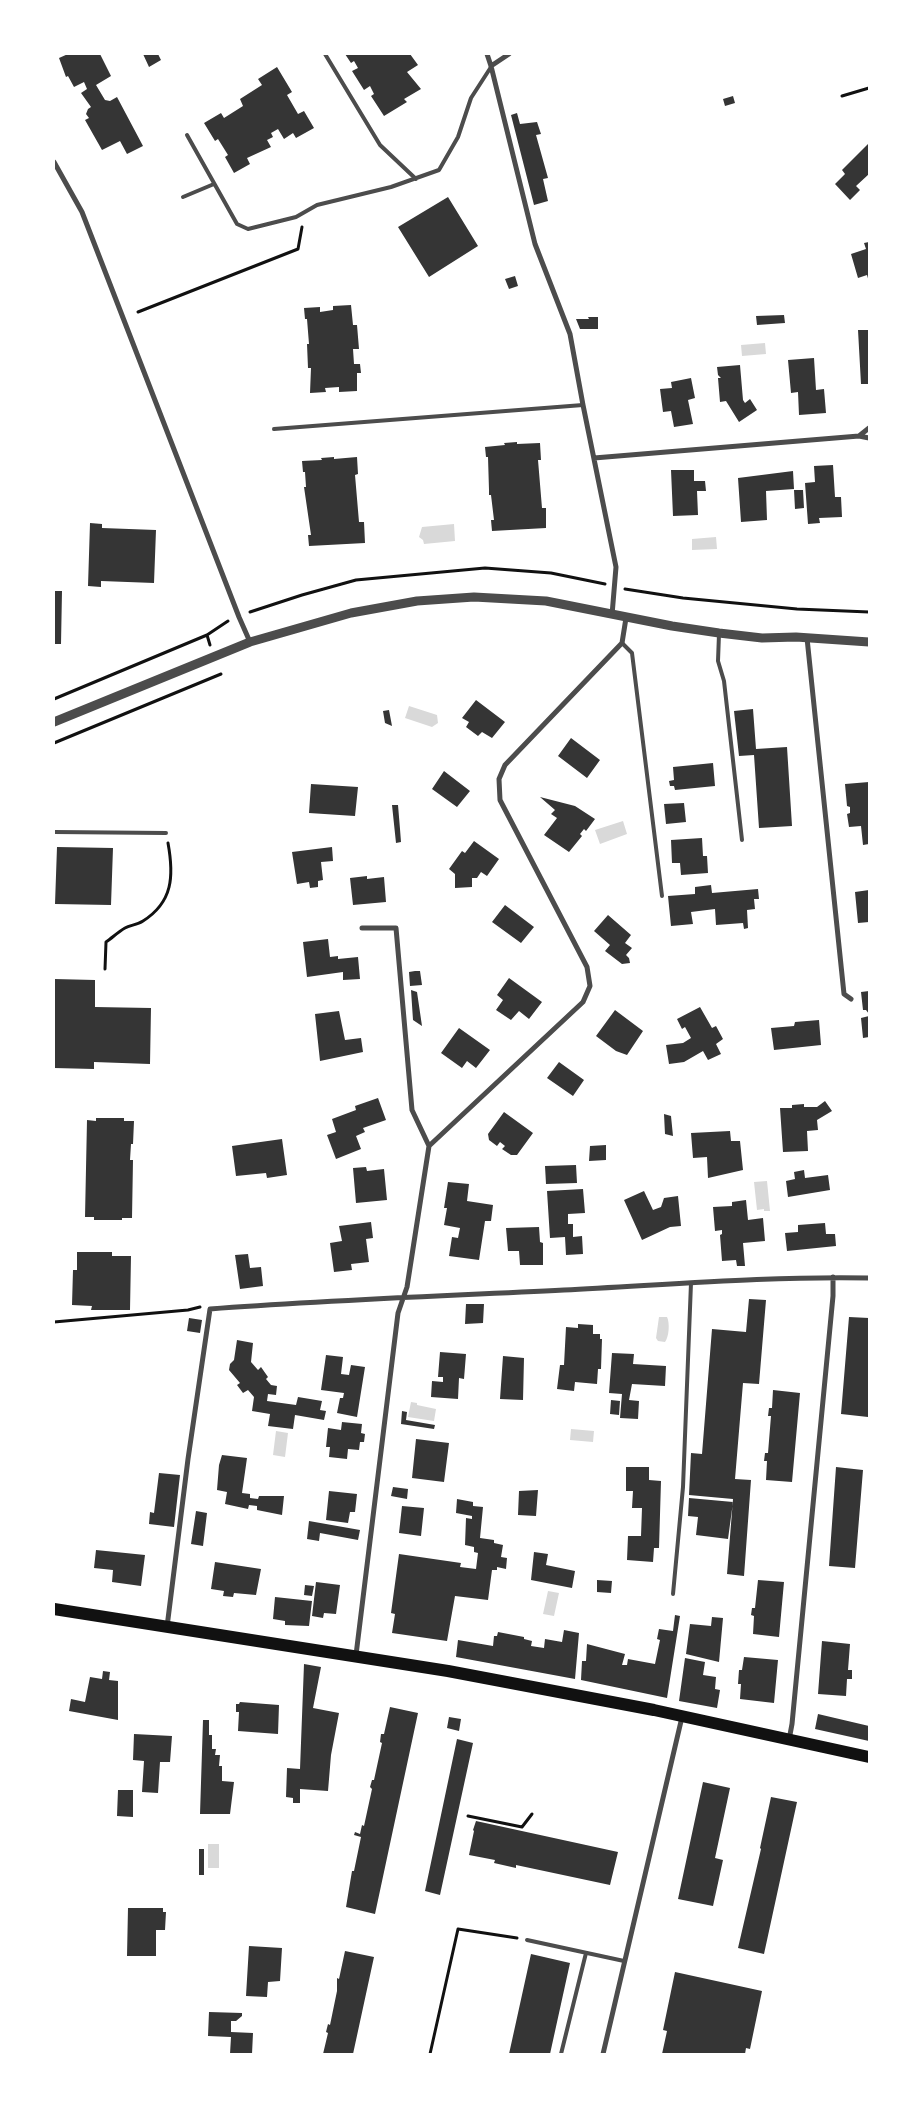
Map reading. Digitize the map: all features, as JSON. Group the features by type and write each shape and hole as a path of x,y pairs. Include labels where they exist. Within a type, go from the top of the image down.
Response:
{"main road":[{"path":"54,1609 448,1671 682,1717 869,1758"}],"street":[{"path":"486,54 491,66 535,244 570,334 616,566 612,615"},
{"path":"491,66 509,54"},
{"path":"54,162 82,212 250,642"},
{"path":"859,436 869,428"},
{"path":"594,458 859,436 869,438"},
{"path":"54,722 250,642 352,613 427,601 474,597 546,601 626,618 719,633 762,638 808,638 869,642"},
{"path":"429,1146 583,1002 590,986 587,967 500,800 499,780 504,765 622,644 626,618"},
{"path":"808,638 844,994 850,999"},
{"path":"356,1656 398,1312 407,1287 429,1146 412,1110 396,928 362,928"},
{"path":"167,1628 188,1460 210,1309 322,1300 403,1298 833,1277 869,1278"},
{"path":"789,1740 793,1715 833,1296 833,1277"},
{"path":"603,2054 682,1717"}],"lane":[{"path":"325,54 380,144 416,179"},
{"path":"187,135 237,224 248,229 296,217 317,206 416,179 439,170 458,137 471,98 491,66"},
{"path":"183,196 214,184"},
{"path":"274,429 583,405"},
{"path":"719,633 718,661 724,681 742,840"},
{"path":"622,644 632,652 662,896"},
{"path":"54,832 166,833"},
{"path":"673,1594 683,1487 691,1283"},
{"path":"527,1940 624,1961"},
{"path":"561,2054 586,1953"}],"path":[{"path":"842,96 869,88"},
{"path":"138,312 298,249 305,212"},
{"path":"54,699 207,635"},
{"path":"54,743 221,674"},
{"path":"105,969 106,942 125,928 142,922 162,904 171,885 171,860 166,833"},
{"path":"54,1322 188,1310 206,1306"},
{"path":"468,1816 522,1827 532,1814"},
{"path":"430,2054 458,1928 527,1940"}],"shaded area":[{"path":"765,343 766,354 742,356 741,345"},
{"path":"454,524 455,541 424,544 423,540 419,537 422,527"},
{"path":"716,537 717,549 692,550 692,539"},
{"path":"409,706 437,715 438,723 432,727 405,718"},
{"path":"623,821 627,834 600,844 595,830"},
{"path":"767,1181 770,1211 764,1211 764,1209 757,1210 754,1182"},
{"path":"659,1317 667,1317 668,1320 669,1326 665,1342 658,1341 656,1338"},
{"path":"411,1402 436,1409 434,1421 408,1417"},
{"path":"571,1429 594,1431 593,1442 570,1440"},
{"path":"276,1431 288,1433 285,1457 273,1455"},
{"path":"548,1591 559,1593 554,1616 543,1614"},
{"path":"208,1844 219,1844 219,1868 208,1868"}],"building":[{"path":"68,54 100,54 111,76 96,85 105,100 110,101 117,97 143,146 127,154 120,141 102,150 85,120 89,118 86,114 91,107 81,93 87,89 84,82 74,87 68,76 66,77 59,58"},
{"path":"143,54 158,54 161,60 149,67"},
{"path":"345,54 410,54 418,65 407,72 421,89 404,99 407,102 384,116 371,96 374,94 370,86 364,90 352,71 358,68 354,61 351,63"},
{"path":"277,67 292,92 287,95 298,114 304,111 314,128 296,138 293,133 284,139 278,129 271,133 273,137 267,140 271,147 247,158 250,164 234,173 225,157 228,155 218,139 215,141 204,123 221,113 224,118 243,106 240,99 262,85 258,79"},
{"path":"733,96 735,103 725,106 723,99"},
{"path":"517,113 520,124 537,122 541,134 536,135 548,178 543,179 548,201 534,205 511,115"},
{"path":"869,143 869,174 856,186 860,190 850,200 835,184 845,174 842,170"},
{"path":"448,197 478,246 429,277 398,227"},
{"path":"869,242 869,282 867,275 858,278 851,254 866,249 864,243"},
{"path":"515,276 518,286 509,289 505,279"},
{"path":"351,305 353,325 357,325 359,349 353,349 354,364 360,364 361,373 357,373 357,391 339,392 339,387 325,388 326,392 310,393 311,368 308,368 307,344 309,344 304,308 320,307 320,312 333,310 333,306"},
{"path":"784,315 785,323 757,325 756,316"},
{"path":"588,317 598,317 598,329 580,329 576,319 589,319"},
{"path":"858,330 869,330 869,384 861,384"},
{"path":"814,358 816,390 824,389 826,413 799,415 798,392 791,393 788,360"},
{"path":"740,365 743,400 745,403 750,399 757,410 739,422 726,401 720,402 718,378 721,378 718,375 717,367"},
{"path":"691,378 695,398 688,400 693,424 674,427 671,411 663,412 660,389 672,388 671,382"},
{"path":"517,442 517,444 540,443 541,460 538,460 542,508 546,508 546,528 492,531 491,520 494,520 491,495 489,495 488,457 486,457 485,447"},
{"path":"334,457 334,459 357,457 358,474 355,475 359,522 364,522 365,543 309,546 308,535 311,535 304,487 306,487 305,472 303,472 302,461"},
{"path":"833,465 835,497 841,497 842,517 819,518 820,523 808,524 805,483 815,482 814,466"},
{"path":"671,470 694,470 694,481 705,481 706,491 697,491 698,515 673,516"},
{"path":"793,471 794,489 766,491 767,520 741,522 738,478"},
{"path":"794,490 803,490 804,508 795,509"},
{"path":"90,523 102,524 102,528 156,530 154,583 101,581 101,587 88,586"},
{"path":"54,591 62,591 61,644 54,644"},
{"path":"476,700 505,722 492,738 482,732 478,736 466,727 469,722 462,718"},
{"path":"753,709 756,749 787,747 792,826 759,828 754,755 739,756 734,711"},
{"path":"389,710 392,726 385,723 383,711"},
{"path":"571,738 600,760 587,778 558,756"},
{"path":"713,763 715,786 675,790 674,786 670,786 669,781 674,780 673,767"},
{"path":"444,771 470,791 457,807 432,789"},
{"path":"869,782 869,844 863,845 861,826 849,827 847,814 850,813 850,807 847,806 845,784"},
{"path":"311,784 358,787 355,816 309,813"},
{"path":"540,797 575,806 595,819 586,831 584,829 580,834 582,836 569,852 544,835 557,818 551,814 555,810"},
{"path":"684,803 686,822 666,824 664,804"},
{"path":"392,805 398,805 401,842 396,843"},
{"path":"702,838 703,856 707,856 708,873 681,875 680,863 672,863 671,840"},
{"path":"474,841 499,859 487,876 481,872 477,878 472,878 472,887 455,888 455,874 449,869 462,851 465,853"},
{"path":"57,847 113,848 111,905 55,904"},
{"path":"332,847 333,861 321,862 323,880 318,881 318,887 310,888 309,882 297,884 292,852"},
{"path":"367,876 367,879 384,877 386,902 353,905 350,878"},
{"path":"711,885 712,893 758,889 759,899 754,899 755,909 747,910 748,928 744,929 743,923 716,925 715,909 691,912 693,924 671,926 668,896 695,894 695,887"},
{"path":"869,890 869,922 858,923 855,892"},
{"path":"505,905 534,927 521,943 492,922"},
{"path":"608,915 631,935 625,943 632,948 626,955 630,963 622,964 605,951 610,945 594,931"},
{"path":"328,939 330,957 338,956 338,959 358,957 360,979 343,980 343,972 307,977 303,942"},
{"path":"420,971 422,985 410,986 409,972"},
{"path":"509,978 542,1002 529,1019 519,1011 511,1020 496,1010 503,1000 497,995"},
{"path":"54,979 95,980 95,1007 151,1008 150,1064 94,1062 94,1069 54,1068"},
{"path":"411,990 417,992 422,1026 413,1020"},
{"path":"869,991 869,1014 866,1010 863,1010 861,992"},
{"path":"700,1007 712,1028 716,1026 723,1039 716,1044 721,1054 708,1060 703,1051 684,1062 669,1064 666,1045 683,1043 691,1038 685,1027 682,1029 677,1019"},
{"path":"615,1010 643,1031 627,1055 616,1051 596,1036"},
{"path":"339,1011 345,1040 361,1038 363,1052 320,1061 315,1014"},
{"path":"869,1016 869,1037 863,1038 861,1018"},
{"path":"819,1020 821,1045 774,1050 771,1028 794,1026 795,1022"},
{"path":"459,1028 490,1050 476,1068 467,1061 462,1068 441,1053"},
{"path":"559,1062 584,1080 573,1096 547,1078"},
{"path":"378,1098 386,1120 363,1128 365,1132 356,1136 361,1149 336,1159 327,1135 336,1132 332,1119 356,1110 355,1106"},
{"path":"825,1101 832,1111 817,1120 818,1130 807,1131 808,1151 783,1152 780,1108 792,1108 792,1105 804,1104 804,1107 817,1107"},
{"path":"504,1112 533,1133 517,1155 511,1155 502,1149 505,1146 500,1142 497,1146 489,1140 488,1134"},
{"path":"664,1114 671,1116 673,1136 665,1134"},
{"path":"96,1118 124,1118 124,1121 134,1121 130,1160 133,1160 132,1218 94,1220 94,1217 85,1217 87,1120 96,1121"},
{"path":"730,1131 731,1141 740,1141 743,1170 708,1178 707,1157 693,1158 691,1133"},
{"path":"282,1139 287,1175 267,1178 266,1173 236,1176 232,1146"},
{"path":"606,1145 606,1160 589,1161 590,1146"},
{"path":"576,1165 577,1183 546,1184 545,1166"},
{"path":"366,1167 367,1171 384,1169 387,1200 356,1203 353,1168"},
{"path":"804,1170 805,1178 828,1175 830,1190 788,1197 786,1181 795,1179 794,1172"},
{"path":"448,1182 469,1184 467,1201 493,1205 491,1221 485,1221 479,1260 449,1256 452,1237 458,1238 460,1228 444,1225 447,1208 444,1208"},
{"path":"583,1189 585,1213 568,1214 568,1224 573,1224 573,1237 582,1236 583,1254 566,1255 565,1237 550,1238 547,1191"},
{"path":"644,1191 653,1210 661,1207 664,1198 678,1196 681,1226 670,1227 642,1240 624,1200"},
{"path":"746,1200 748,1220 763,1218 765,1241 743,1243 745,1266 737,1266 736,1260 722,1261 720,1235 722,1230 715,1231 713,1207 732,1206 732,1202"},
{"path":"371,1222 373,1238 366,1239 369,1262 351,1264 352,1270 334,1272 330,1243 342,1241 339,1226"},
{"path":"825,1223 826,1234 835,1234 836,1246 787,1251 785,1233 798,1232 798,1225"},
{"path":"539,1227 540,1242 543,1243 543,1265 520,1265 519,1251 508,1251 506,1228"},
{"path":"77,1252 112,1252 112,1256 131,1256 130,1310 91,1310 92,1306 72,1305 73,1270 77,1270"},
{"path":"248,1254 250,1268 261,1267 263,1286 240,1289 235,1255"},
{"path":"749,1299 766,1300 759,1384 743,1383 735,1479 751,1480 744,1576 727,1574 733,1499 689,1495 691,1453 702,1454 712,1329 746,1332"},
{"path":"466,1304 484,1304 483,1323 465,1324"},
{"path":"849,1317 869,1318 868,1417 841,1414"},
{"path":"189,1318 202,1320 200,1333 187,1331"},
{"path":"578,1324 593,1325 593,1334 600,1334 600,1339 602,1339 601,1369 598,1369 597,1384 575,1382 574,1391 557,1389 560,1365 564,1365 566,1327 578,1328"},
{"path":"237,1340 253,1343 251,1362 258,1370 261,1367 271,1385 277,1386 276,1395 268,1394 267,1401 296,1405 298,1397 322,1401 320,1410 326,1411 324,1420 295,1415 293,1429 268,1426 270,1414 252,1411 254,1397 248,1390 243,1393 237,1385 240,1383 229,1370 230,1364 234,1360"},
{"path":"440,1352 466,1354 464,1379 459,1378 458,1399 431,1397 432,1381 443,1382 443,1377 438,1377"},
{"path":"612,1353 634,1354 633,1364 666,1366 665,1386 632,1384 629,1400 639,1401 638,1419 620,1418 622,1394 609,1393"},
{"path":"326,1355 343,1357 341,1374 349,1375 351,1365 365,1367 357,1417 337,1413 340,1398 343,1398 344,1393 321,1390"},
{"path":"503,1356 524,1358 523,1400 500,1399"},
{"path":"773,1390 800,1393 792,1482 766,1480 767,1461 764,1461 765,1453 768,1453 771,1416 768,1416 769,1408 772,1408"},
{"path":"611,1400 620,1401 619,1415 610,1414"},
{"path":"402,1411 407,1412 406,1420 435,1425 434,1429 401,1424"},
{"path":"342,1422 362,1424 361,1433 365,1434 364,1442 360,1442 359,1450 348,1449 347,1459 329,1457 330,1447 326,1447 328,1428 341,1430"},
{"path":"416,1439 449,1443 444,1482 412,1478"},
{"path":"222,1455 247,1458 242,1493 250,1494 250,1498 258,1499 259,1496 284,1496 282,1515 257,1510 257,1506 249,1505 248,1509 225,1504 227,1492 217,1490 219,1465"},
{"path":"626,1467 649,1467 649,1480 661,1481 659,1548 654,1548 653,1562 627,1560 628,1536 641,1536 642,1508 632,1508 633,1491 626,1491"},
{"path":"836,1467 863,1470 855,1568 829,1566"},
{"path":"159,1473 180,1475 174,1527 149,1524 150,1512 154,1513"},
{"path":"393,1487 408,1489 407,1499 391,1496"},
{"path":"538,1490 536,1516 518,1515 519,1491"},
{"path":"329,1491 357,1494 355,1512 350,1512 348,1523 326,1520"},
{"path":"689,1498 733,1502 728,1539 696,1535 698,1517 688,1516"},
{"path":"457,1499 473,1502 473,1506 483,1507 480,1538 494,1540 494,1543 503,1545 501,1557 507,1558 506,1569 497,1567 497,1570 492,1570 488,1600 455,1596 447,1641 392,1633 395,1614 391,1613 399,1554 461,1563 460,1567 476,1569 478,1553 474,1552 474,1547 465,1545 466,1518 472,1519 472,1516 456,1513"},
{"path":"402,1506 424,1508 421,1536 399,1533"},
{"path":"196,1511 207,1513 203,1546 191,1544"},
{"path":"309,1521 360,1530 358,1540 320,1533 319,1541 307,1539"},
{"path":"96,1550 145,1555 141,1586 112,1582 113,1570 94,1568"},
{"path":"534,1552 548,1554 546,1565 575,1571 572,1588 531,1580"},
{"path":"215,1562 261,1569 256,1595 234,1593 233,1597 223,1596 224,1591 211,1589"},
{"path":"597,1580 612,1581 611,1593 597,1592"},
{"path":"758,1580 784,1582 779,1637 753,1634 754,1616 751,1615 752,1608 755,1608"},
{"path":"316,1582 340,1585 336,1614 324,1613 323,1618 312,1616"},
{"path":"305,1585 314,1586 312,1596 304,1595"},
{"path":"275,1597 312,1601 309,1626 285,1625 285,1621 273,1619"},
{"path":"675,1615 680,1616 667,1698 581,1680 582,1661 586,1661 587,1644 625,1654 622,1665 627,1665 628,1659 655,1664 660,1640 657,1639 659,1629 673,1631"},
{"path":"712,1617 723,1618 719,1662 686,1654 690,1624 711,1626"},
{"path":"564,1630 579,1633 575,1679 456,1657 458,1640 493,1646 494,1636 497,1636 498,1632 524,1637 524,1639 532,1641 531,1646 544,1648 545,1639 562,1642"},
{"path":"822,1641 850,1644 848,1670 852,1670 852,1679 847,1679 846,1696 818,1694"},
{"path":"744,1657 778,1660 774,1703 740,1699 741,1684 738,1684 739,1670 742,1670"},
{"path":"685,1658 705,1662 703,1675 716,1677 715,1689 720,1690 717,1708 679,1701"},
{"path":"304,1664 321,1667 313,1708 339,1713 331,1755 328,1791 300,1789 300,1803 293,1803 293,1798 286,1797 287,1768 300,1769"},
{"path":"103,1671 110,1672 109,1680 118,1681 118,1720 69,1711 71,1699 85,1702 90,1677 102,1679"},
{"path":"240,1702 279,1705 278,1734 238,1731 239,1712 236,1712 236,1704"},
{"path":"390,1707 418,1713 375,1914 346,1907 352,1871 354,1871 361,1837 354,1835 355,1832 360,1834 362,1825 364,1826 372,1789 370,1787 372,1780 374,1780 382,1743 380,1742 381,1734 384,1734"},
{"path":"818,1714 869,1726 869,1741 815,1729"},
{"path":"449,1717 461,1719 459,1731 447,1728"},
{"path":"203,1720 209,1720 209,1735 212,1735 212,1749 216,1749 215,1755 220,1755 219,1766 222,1766 222,1781 234,1782 230,1814 200,1814"},
{"path":"134,1734 172,1736 170,1762 160,1762 158,1793 142,1792 144,1761 133,1760"},
{"path":"457,1739 473,1743 440,1895 425,1891"},
{"path":"703,1782 730,1788 715,1858 723,1860 713,1906 678,1899"},
{"path":"118,1790 133,1790 133,1817 117,1816"},
{"path":"771,1797 797,1802 764,1954 738,1948"},
{"path":"476,1821 618,1852 610,1885 516,1865 516,1868 494,1863 495,1860 469,1855"},
{"path":"199,1849 204,1849 204,1875 199,1875"},
{"path":"128,1908 163,1908 163,1912 166,1912 165,1930 156,1930 156,1956 127,1956"},
{"path":"249,1946 282,1948 280,1981 268,1982 267,1997 246,1996"},
{"path":"345,1951 374,1957 353,2054 323,2054 328,2033 326,2032 328,2024 330,2025 337,1991 337,1978 339,1979"},
{"path":"531,1954 570,1963 550,2054 509,2054"},
{"path":"675,1972 762,1991 750,2049 746,2048 745,2054 662,2054 667,2031 663,2030"},
{"path":"209,2012 242,2013 242,2016 236,2021 231,2021 231,2032 253,2033 252,2054 230,2054 231,2037 208,2036"}]}
